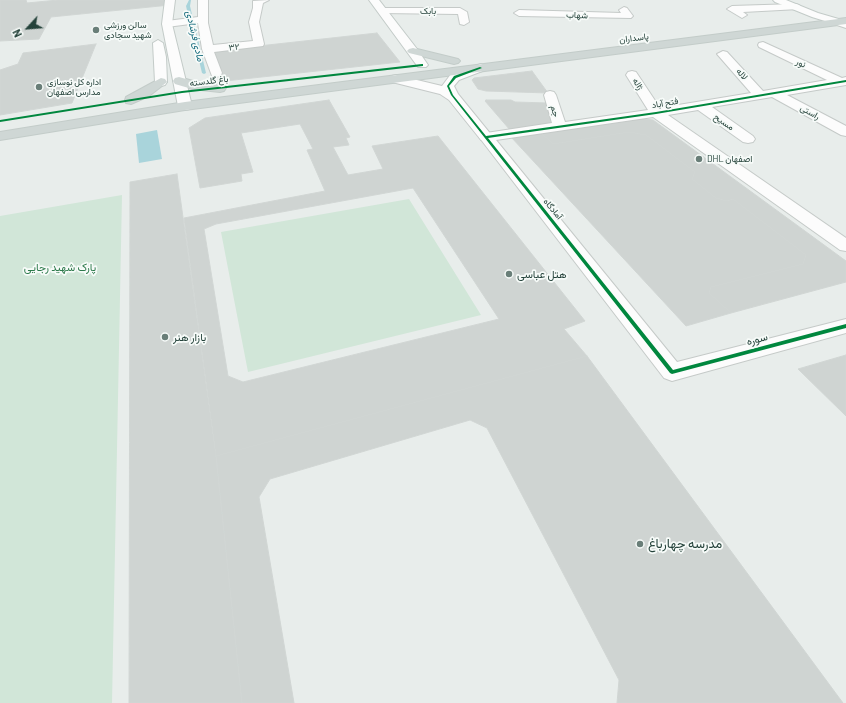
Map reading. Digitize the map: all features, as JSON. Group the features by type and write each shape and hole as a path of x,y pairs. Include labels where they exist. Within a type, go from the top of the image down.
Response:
{"main road":[{"name":"پاسداران","path":"422,65 846,11"},
{"path":"791,18 804,18 810,20 814,22 811,26"},
{"name":"پاسداران","path":"434,75 843,23"},
{"path":"413,51 454,61"},
{"path":"466,59 461,62 467,67 481,68"},
{"path":"422,65 434,75"},
{"name":"باغ گلدسته","path":"0,121 131,100 181,87 220,88 422,65"},
{"path":"0,136 185,106 434,75"},
{"path":"131,100 145,93 162,79"}],"street":[{"path":"170,0 167,24 185,106"},
{"path":"203,0 203,19 208,49 216,73"},
{"name":"۳۲","path":"208,49 259,44 254,22 258,8 258,1 264,0"},
{"path":"374,0 422,65"},
{"path":"520,25 519,13 521,0"},
{"path":"778,0 814,15 843,23"},
{"path":"742,15 730,7 796,7"},
{"name":"شهاب","path":"519,13 628,16 624,10"},
{"name":"بابک","path":"383,11 460,11 462,12 464,22"},
{"path":"167,24 203,19"},
{"path":"156,32 162,79"},
{"name":"نور","path":"762,44 843,82"},
{"name":"لاله","path":"723,54 760,95"},
{"path":"453,97 448,86 455,77 481,68"},
{"name":"ژاله","path":"632,75 656,113"},
{"name":"آمادگاه","path":"396,79 444,91 453,97 672,372"},
{"name":"فتح آباد","path":"486,138 656,113 774,92 843,82"},
{"name":"راستی","path":"774,92 846,132"},
{"name":"جم","path":"550,95 560,126"},
{"name":"مسیح","path":"700,105 748,139"},
{"path":"656,113 846,246"},
{"name":"سوره","path":"672,372 846,326"}],"green space":[{"name":"پارک شهید رجایی","path":"122,195 112,703 0,703 0,216"},
{"path":"409,199 481,315 248,372 221,232"}],"water":[{"path":"157,130 162,159 139,163 136,134"}],"building":[{"path":"0,0 26,0 27,3 58,0 170,0 170,5 51,17 39,39 0,41"},
{"path":"377,33 400,62 225,81 213,51"},
{"name":"اداره کل نوسازی مدارس اصفهان","path":"96,44 72,103 0,115 0,70 18,64 23,53"},
{"path":"532,71 548,93 486,91 478,89 472,80 474,78"},
{"name":"هتل عباسی","path":"329,100 350,137 346,138 349,145 333,147 348,175 383,169 372,146 438,136 585,321 564,329 587,356 216,456 184,218 325,191 307,150 313,149 300,124 241,133 253,172 241,174 242,181 200,188 189,128 205,118","holes":["413,188 499,319 243,382 228,376 204,229 216,224"]},
{"path":"511,100 515,102 548,103 555,123 510,130 485,101"},
{"path":"628,117 653,120 846,261 846,282 731,313 709,293 711,287 803,264 806,255 733,199 727,201 716,198 692,179 695,172 646,135 629,132 553,144 540,132"},
{"path":"540,132 553,144 629,132 646,135 695,172 692,179 716,198 727,201 733,199 806,255 803,264 711,287 709,293 731,313 686,326 511,137"},
{"name":"بازار هنر","path":"177,174 216,456 242,703 129,703 130,182"},
{"path":"846,355 846,416 798,369"},
{"name":"مدرسه چهارباغ","path":"587,356 843,703 617,703 619,680 487,428 470,420 270,479 259,497 294,703 242,703 216,456"}],"waterway":[{"name":"مادی فرشادی","path":"190,0 188,6 204,73"}],"cycle path":[{"path":"0,121 182,92 422,65"},
{"path":"481,68 455,77 448,86 452,95 672,372 846,326"},
{"path":"486,137 656,113 846,81"}],"place":[{"name":"سالن ورزشی شهید سجادی","path":"96,30"},
{"name":"اداره کل نوسازی مدارس اصفهان","path":"39,87"},
{"name":"DHL اصفهان","path":"699,159"},
{"name":"هتل عباسی","path":"509,274"},
{"name":"بازار هنر","path":"165,337"},
{"name":"مدرسه چهارباغ","path":"640,544"}]}
